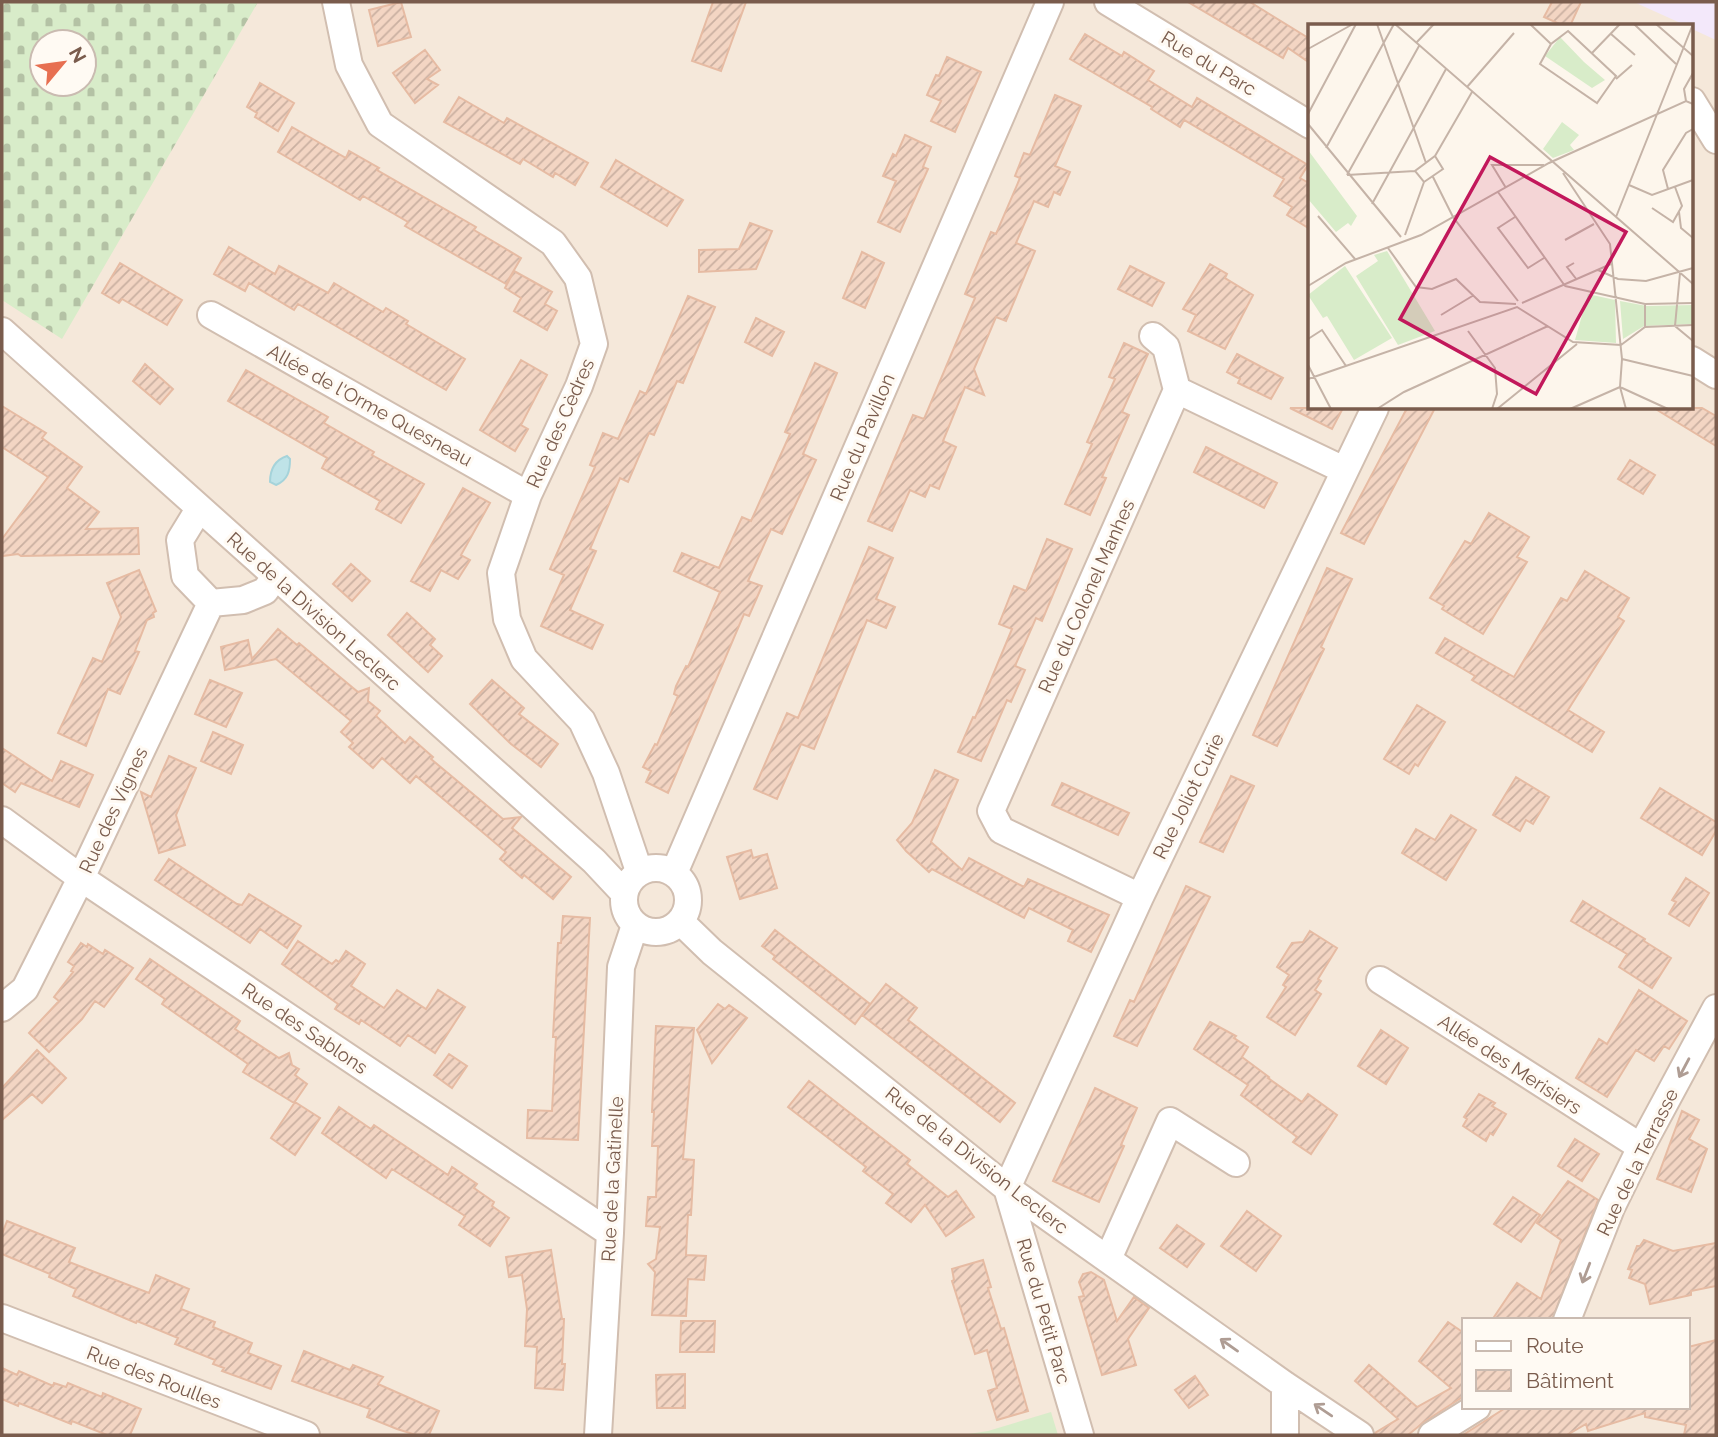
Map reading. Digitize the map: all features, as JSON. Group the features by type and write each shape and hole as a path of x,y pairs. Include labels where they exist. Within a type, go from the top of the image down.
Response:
{"street":[{"name":"Rue des Cèdres","path":"336,2 349,65 380,124 553,243 578,278 594,344 579,386 528,495 501,573 507,619 524,659 582,721 606,773 639,871"},
{"name":"Rue du Pavillon","path":"674,873 1050,2"},
{"name":"Rue du Parc","path":"1108,2 1308,124"},
{"path":"1694,104 1716,140"},
{"name":"Allée de l'Orme Quesneau","path":"211,315 528,495"},
{"name":"Rue de la Division Leclerc","path":"2,331 594,861 624,893"},
{"path":"1153,336 1166,347 1177,390 1345,470"},
{"path":"1694,361 1716,375"},
{"name":"Rue du Colonel Manhes","path":"1140,897 1001,830 991,811 1177,390"},
{"name":"Rue Joliot Curie","path":"1007,1188 1140,897 1374,410"},
{"path":"199,509 180,540 186,576 211,603 243,600 265,591 275,576"},
{"name":"Rue des Vignes","path":"2,1008 26,989 211,603"},
{"name":"Rue des Sablons","path":"2,820 81,878 610,1233"},
{"path":"651,867 664,868 674,873 684,883 687,891 687,911 680,921 663,932 649,932 635,925 624,905 624,893 629,880 639,871 651,867"},
{"name":"Rue de la Division Leclerc","path":"680,921 712,952 1007,1188 1360,1435"},
{"name":"Rue de la Gatinelle","path":"597,1435 610,1233 621,967 635,925"},
{"name":"Allée des Merisiers","path":"1380,980 1641,1147"},
{"name":"Rue de la Terrasse","path":"1568,1318 1611,1208 1716,1008"},
{"path":"1108,1259 1170,1121 1236,1163"},
{"name":"Rue du Petit Parc","path":"1007,1188 1080,1435"},
{"name":"Rue des Roulles","path":"2,1318 306,1435"},
{"path":"1285,1385 1285,1435"},
{"path":"1432,1435 1474,1409"}],"shaded area":[{"path":"2,2 1716,2 1716,1435 2,1435"},
{"path":"1634,2 1716,2 1716,40 1694,30 1694,24 1683,24"}],"green space":[{"path":"2,2 258,2 62,339 2,300"},
{"path":"1051,1412 1058,1435 962,1435 988,1431"}],"water":[{"path":"287,456 290,463 286,478 276,485 270,482 274,466"}],"building":[{"path":"401,2 411,37 378,46 369,10"},
{"path":"713,2 746,2 721,71 692,61"},
{"path":"1188,2 1250,2 1308,38 1308,62 1288,48 1283,58"},
{"path":"1552,2 1581,2 1571,24 1560,24 1544,17"},
{"path":"1085,34 1122,56 1124,52 1154,71 1148,80 1192,107 1197,98 1308,165 1300,178 1308,180 1308,228 1287,215 1292,207 1274,196 1284,179 1184,120 1180,127 1151,109 1152,107 1070,59"},
{"path":"425,50 440,70 427,79 438,85 415,103 393,73"},
{"path":"947,57 981,72 955,132 931,121 941,101 927,95"},
{"path":"260,83 294,103 278,131 255,117 257,113 247,107"},
{"path":"1055,95 1081,106 1055,166 1070,172 1060,195 1054,192 1048,207 1034,201 1016,243 1035,251 1006,321 996,317 974,369 984,395 965,387 943,441 956,447 939,489 930,485 925,497 910,490 892,531 868,521 913,415 924,419 975,298 965,294 991,232 996,234 1020,178 1015,176 1024,153 1030,155"},
{"path":"459,97 504,123 507,118 588,163 575,185 555,173 553,177 523,159 520,164 444,122"},
{"path":"292,127 346,158 349,151 379,168 377,170 476,227 474,230 521,258 506,284 405,226 408,222 363,196 360,200 278,152"},
{"path":"905,135 931,147 923,167 928,169 900,232 878,222 896,181 883,176"},
{"path":"616,160 683,200 667,226 601,187"},
{"path":"750,223 772,231 756,269 699,272 699,250 739,249"},
{"path":"229,247 275,274 279,266 328,293 334,283 383,312 386,308 408,321 406,324 465,359 446,390 298,304 294,310 249,283 245,291 214,274"},
{"path":"862,252 884,263 865,308 843,298"},
{"path":"120,263 182,300 167,325 122,299 119,303 102,293"},
{"path":"1210,264 1227,274 1225,278 1253,295 1225,349 1188,331 1196,315 1183,309"},
{"path":"1130,266 1164,283 1152,306 1118,289"},
{"path":"514,271 552,292 545,304 557,311 547,330 514,311 521,298 505,288"},
{"path":"688,296 715,307 683,383 677,381 654,435 649,433 628,482 620,478 590,549 596,551 570,610 603,625 592,649 541,626 564,575 550,569 595,467 590,465 603,433 618,439 640,391 646,394"},
{"path":"756,318 784,332 772,356 745,342"},
{"path":"1124,343 1148,354 1122,412 1129,415 1102,477 1106,478 1090,515 1065,504 1092,444 1087,442 1115,379 1109,377"},
{"path":"1237,354 1283,378 1271,399 1238,383 1240,379 1227,372"},
{"path":"521,360 547,375 521,425 528,429 515,451 480,430"},
{"path":"815,363 837,373 803,454 816,460 782,534 771,529 748,581 762,586 749,616 744,614 668,793 646,782 651,771 643,767 655,744 657,745 678,696 674,694 676,686 686,666 688,667 720,592 674,571 682,553 719,568 742,517 751,521 790,434 785,432"},
{"path":"145,364 173,389 160,404 133,381"},
{"path":"246,370 328,417 324,423 374,452 372,455 424,484 401,523 376,509 380,501 322,468 327,458 228,401"},
{"path":"2,406 46,433 42,438 82,467 67,488 99,512 86,529 138,528 139,554 2,556 2,539 48,477 2,447"},
{"path":"1290,408 1342,410 1332,429"},
{"path":"1702,408 1716,416 1716,446 1657,410"},
{"path":"1406,410 1434,410 1364,544 1341,533"},
{"path":"1206,447 1277,483 1264,508 1194,472"},
{"path":"1630,460 1655,475 1643,494 1618,479"},
{"path":"463,488 490,503 461,555 470,560 458,579 441,570 430,591 411,581"},
{"path":"1489,513 1529,537 1517,557 1527,562 1483,634 1442,609 1444,606 1430,598 1465,541 1471,544"},
{"path":"1047,539 1072,549 1042,621 1036,618 1015,666 1025,670 1011,702 1007,700 981,761 958,752 1012,629 999,624 1014,586 1026,591"},
{"path":"869,547 893,558 876,599 895,607 886,628 867,620 814,749 801,744 777,799 754,789 787,713 798,718"},
{"path":"351,564 370,581 352,601 333,584"},
{"path":"1327,568 1352,579 1321,647 1324,649 1277,746 1253,735"},
{"path":"139,570 156,611 153,613 154,617 147,620 135,651 139,652 120,694 108,689 86,746 58,733 93,658 102,662 121,617 107,583"},
{"path":"1585,571 1629,598 1618,617 1624,621 1568,710 1604,732 1592,752 1472,680 1475,676 1436,653 1445,638 1514,677 1561,598 1567,601"},
{"path":"407,613 435,639 430,645 442,656 428,672 388,635"},
{"path":"278,629 358,692 369,688 368,701 380,711 376,716 405,743 410,737 433,757 431,759 503,819 521,817 512,828 571,877 553,899 500,859 506,852 416,776 410,783 382,758 373,768 349,747 353,743 341,732 351,721 276,659 225,670 221,647 248,640 252,659"},
{"path":"210,680 242,693 226,727 195,714"},
{"path":"492,680 524,708 519,714 558,744 541,767 511,744 470,704"},
{"path":"1417,705 1445,722 1418,766 1415,764 1409,774 1384,759"},
{"path":"213,732 243,745 231,774 201,761"},
{"path":"2,748 52,781 61,761 93,775 79,807 21,783 15,792 2,783"},
{"path":"169,756 196,768 176,815 185,845 159,853 141,792 151,797"},
{"path":"935,770 958,780 931,842 962,870 969,858 1024,887 1028,879 1109,915 1091,952 1068,941 1073,930 1029,908 1024,918 932,869 929,872 906,851 897,840 912,823"},
{"path":"1231,776 1254,786 1223,852 1200,842"},
{"path":"1516,777 1549,797 1533,824 1526,820 1520,831 1493,815"},
{"path":"1062,783 1129,813 1118,835 1052,805"},
{"path":"1660,788 1716,822 1716,831 1702,855 1641,818"},
{"path":"1451,815 1476,830 1446,880 1402,853 1416,829 1435,840"},
{"path":"751,850 753,858 767,854 777,888 740,899 727,857"},
{"path":"169,859 237,904 242,905 249,894 301,926 287,948 260,929 250,943 155,880"},
{"path":"1686,878 1709,893 1689,926 1669,914 1676,902 1672,900"},
{"path":"1186,886 1210,897 1137,1046 1114,1036 1130,1000 1134,1002"},
{"path":"1583,901 1671,958 1652,988 1619,967 1627,954 1571,921"},
{"path":"563,916 590,918 578,1140 527,1138 528,1110 552,1111 558,943 561,943"},
{"path":"775,930 870,1004 855,1024 773,959 775,956 762,946"},
{"path":"1310,931 1337,948 1318,979 1321,981 1315,990 1321,994 1295,1035 1267,1017 1286,987 1283,985 1289,975 1277,967 1292,943 1303,942"},
{"path":"298,941 332,964 336,960 339,962 346,951 365,964 351,986 384,1008 397,990 426,1009 438,990 465,1007 435,1053 408,1035 400,1046 361,1020 359,1024 335,1009 338,1004 282,964"},
{"path":"81,943 87,947 88,944 103,954 105,950 133,968 104,1007 95,1001 82,1019 49,1052 29,1033 59,1001 54,997 73,972 71,971 74,966 68,962"},
{"path":"150,959 240,1021 235,1029 279,1058 289,1053 292,1065 299,1069 295,1075 307,1084 294,1103 243,1072 248,1064 162,1004 165,999 136,979"},
{"path":"886,984 917,1008 908,1020 1015,1103 1000,1122 862,1015"},
{"path":"1639,990 1687,1021 1669,1049 1664,1046 1654,1061 1636,1050 1607,1097 1576,1078 1599,1039 1607,1044"},
{"path":"718,1004 725,1009 729,1005 747,1018 712,1063 697,1030"},
{"path":"1210,1022 1236,1036 1234,1038 1248,1047 1242,1057 1268,1078 1302,1102 1308,1094 1337,1115 1311,1154 1293,1142 1297,1137 1241,1095 1248,1085 1194,1049"},
{"path":"656,1026 694,1028 683,1159 694,1160 686,1255 706,1256 704,1280 688,1279 686,1316 652,1315 655,1272 648,1264 656,1259 660,1227 646,1226 648,1197 656,1197 658,1146 652,1146 652,1112"},
{"path":"1381,1030 1408,1048 1386,1084 1358,1066"},
{"path":"37,1050 66,1078 42,1103 32,1094 2,1120 2,1088"},
{"path":"449,1054 467,1066 452,1088 434,1075"},
{"path":"809,1081 910,1160 907,1164 948,1197 956,1191 974,1217 946,1236 925,1205 911,1222 886,1203 893,1194 863,1171 866,1167 788,1107"},
{"path":"1095,1088 1137,1108 1121,1145 1124,1146 1099,1202 1053,1181"},
{"path":"1479,1094 1495,1103 1492,1106 1506,1114 1486,1141 1463,1126 1467,1119 1464,1117"},
{"path":"295,1102 320,1118 295,1155 271,1138"},
{"path":"339,1107 371,1129 374,1125 448,1175 452,1167 477,1184 474,1188 494,1202 492,1206 509,1218 490,1246 459,1225 465,1216 392,1169 386,1178 322,1133"},
{"path":"1682,1111 1699,1120 1689,1139 1707,1149 1691,1192 1657,1179"},
{"path":"1575,1139 1599,1154 1582,1181 1558,1166"},
{"path":"1568,1181 1598,1200 1553,1318 1493,1318 1517,1283 1541,1299 1561,1240 1537,1223"},
{"path":"1513,1197 1540,1215 1521,1242 1494,1224"},
{"path":"1247,1211 1281,1236 1256,1271 1221,1246"},
{"path":"7,1221 75,1248 69,1262 149,1293 156,1275 189,1289 181,1309 215,1322 213,1327 252,1343 248,1353 281,1366 271,1389 222,1371 224,1368 213,1364 215,1360 175,1344 178,1338 73,1296 76,1289 49,1277 50,1274 2,1254 2,1234"},
{"path":"1177,1225 1204,1244 1187,1267 1160,1248"},
{"path":"1644,1240 1673,1251 1716,1243 1716,1286 1691,1291 1691,1295 1650,1304 1645,1284 1629,1278 1632,1270 1628,1269 1637,1246"},
{"path":"551,1250 564,1319 563,1390 535,1388 537,1347 525,1346 527,1309 522,1275 509,1277 506,1257"},
{"path":"983,1260 991,1287 988,1288 1001,1329 1004,1328 1028,1411 997,1420 988,1391 997,1388 987,1350 975,1354 952,1281 952,1269"},
{"path":"1091,1272 1104,1280 1117,1321 1134,1297 1149,1308 1128,1339 1136,1365 1102,1375 1079,1297 1084,1296 1079,1282 1083,1274"},
{"path":"681,1321 715,1321 714,1352 680,1352"},
{"path":"1448,1322 1462,1332 1462,1397 1408,1435 1376,1435 1375,1433 1398,1419 1355,1381 1369,1365 1417,1407 1451,1388 1419,1361"},
{"path":"1716,1340 1716,1435 1684,1435 1686,1425 1645,1417 1645,1413 1588,1431 1586,1424 1567,1435 1463,1435 1504,1409 1690,1409 1690,1346"},
{"path":"304,1351 350,1370 353,1365 383,1377 378,1384 439,1411 429,1435 416,1435 397,1429 367,1417 370,1409 292,1381"},
{"path":"2,1368 17,1375 19,1371 53,1386 54,1383 66,1387 68,1383 102,1397 103,1393 141,1409 130,1435 107,1435 2,1399"},
{"path":"685,1374 685,1408 657,1408 656,1375"},
{"path":"1195,1376 1208,1395 1189,1408 1175,1390"}]}
